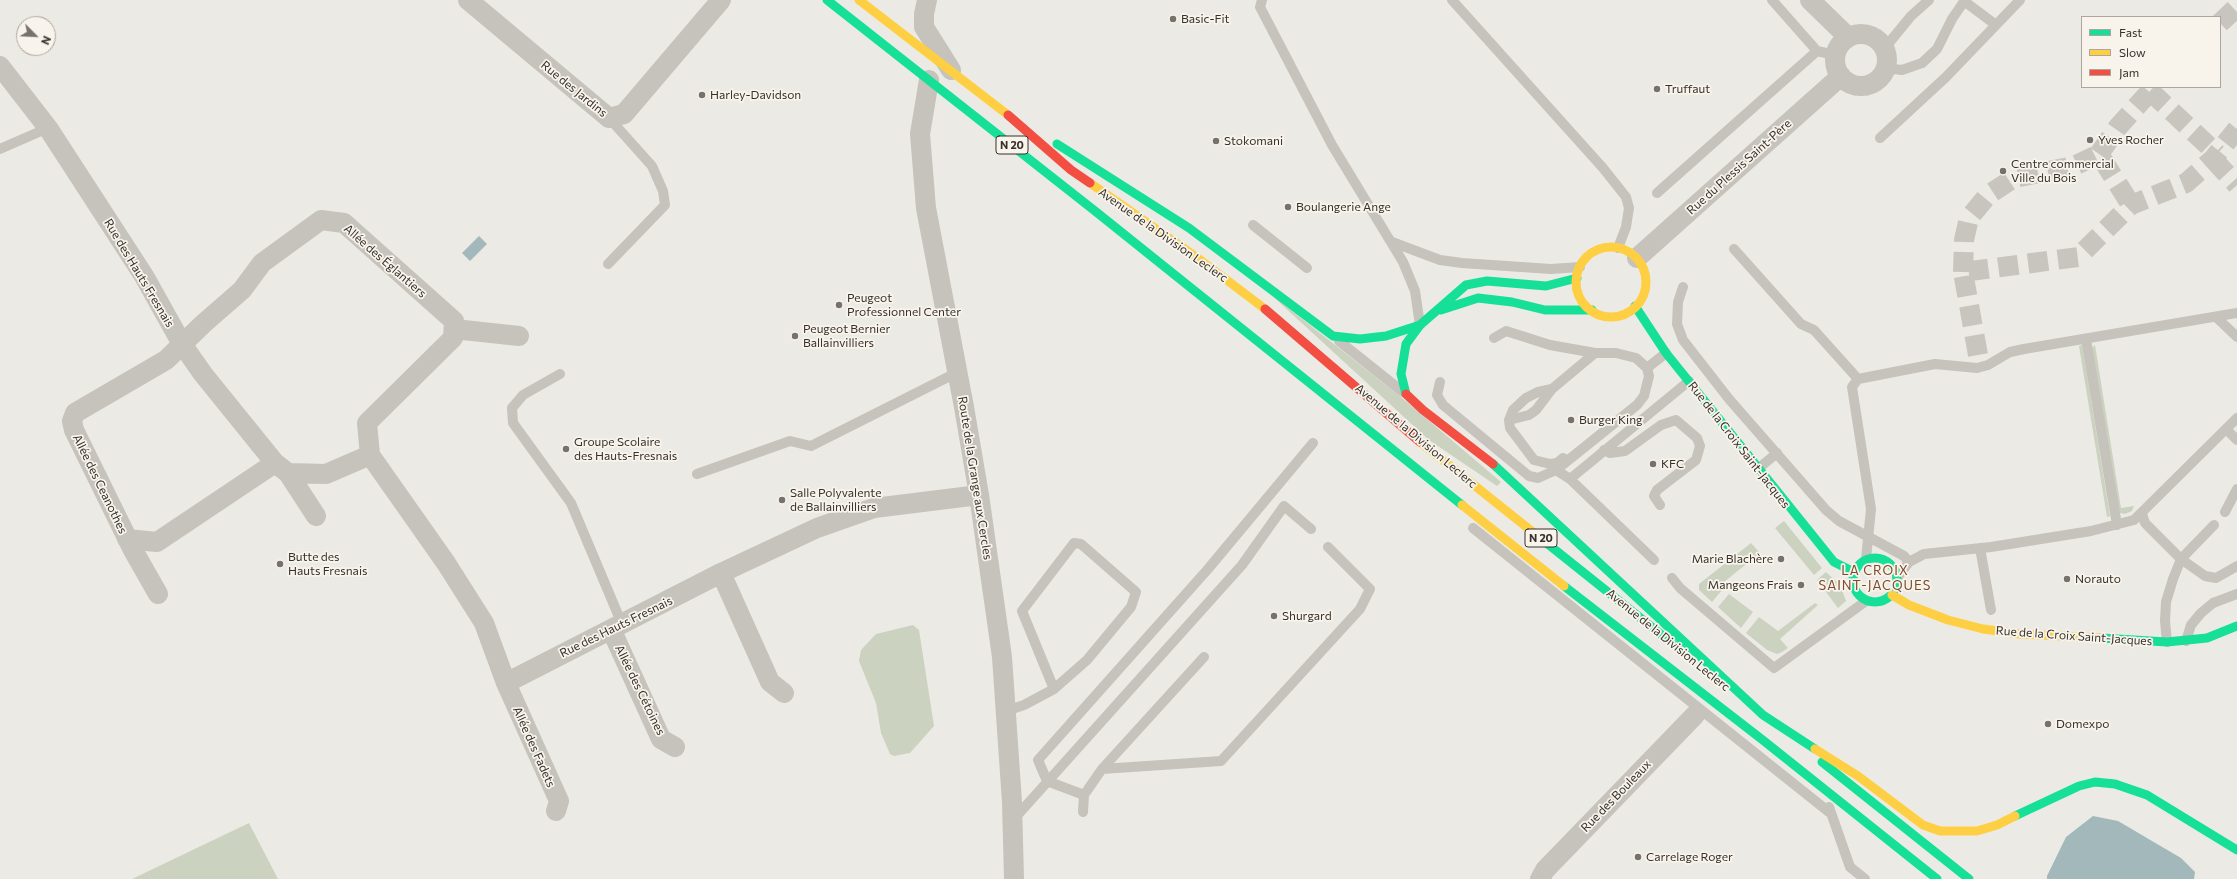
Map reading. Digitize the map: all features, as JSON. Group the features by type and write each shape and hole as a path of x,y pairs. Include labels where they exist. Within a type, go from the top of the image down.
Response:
{"main road":[{"name":"Avenue de la Division Leclerc","path":"827,0 1094,211 1442,490 1937,879"},
{"name":"Avenue de la Division Leclerc","path":"859,0 954,75 1022,126 1071,170 1199,260 1284,323 1423,444 1969,879"},
{"path":"1022,126 1079,157 1189,228 1333,336 1360,339 1380,337 1420,325"},
{"path":"1434,312 1478,298 1512,302 1545,310 1592,310 1609,316 1619,315 1635,306 1641,300 1646,283 1642,266 1637,258 1625,250 1618,248 1603,248 1596,251 1584,260 1577,278 1580,296 1592,310"},
{"path":"1577,278 1559,284 1546,286 1487,281 1466,285 1420,325 1406,344 1402,359 1401,374 1406,394 1423,410 1498,467 1763,716 1858,776 1923,825 1940,831 1959,832 1997,825 2079,786 2095,782 2115,784 2147,795 2235,847"},
{"name":"Rue de la Croix Saint-Jacques","path":"1635,306 1666,353 1834,562 1854,572"},
{"path":"1877,557 1887,561 1894,568 1898,578 1896,587 1892,595 1884,601 1875,603 1866,601 1858,595 1853,587 1854,572 1860,563 1866,559 1877,557"},
{"name":"Rue de la Croix Saint-Jacques","path":"1892,595 1916,608 1948,620 1983,629 2027,635 2167,642 2207,638 2237,626"}],"street":[{"name":"Rue des Jardins","path":"468,0 609,118 624,114 720,0"},
{"path":"927,0 924,14 924,27 954,75"},
{"path":"1810,0 1848,38"},
{"path":"1856,35 1868,36 1879,42 1884,49 1886,57 1885,68 1878,79 1863,86 1855,85 1841,76 1835,63 1826,53 1848,38 1856,35"},
{"name":"Rue des Hauts Fresnais","path":"0,66 48,128 144,276 182,344 203,374 281,468 316,516"},
{"name":"Rue du Plessis Saint-Père","path":"1637,258 1841,76"},
{"name":"Route de la Grange aux Cercles","path":"929,80 920,134 926,208 958,372 979,495 1002,657 1014,879"},
{"name":"Allée des Églantiers","path":"182,344 242,290 262,263 321,220 344,223 454,322 454,329"},
{"path":"506,683 484,623 446,563 370,455 367,423 453,338 454,329 519,336"},
{"name":"Allée des Ceanothes","path":"158,594 127,539 74,430 72,421 75,413 166,360 182,344"},
{"path":"281,468 326,474 370,455"},
{"name":"Allée des Ceanothes","path":"127,539 157,542 281,468"},
{"name":"Rue des Hauts Fresnais","path":"506,683 721,573 818,528 874,508 979,495"},
{"path":"721,573 770,682 784,693"},
{"name":"Allée des Cétoines","path":"616,627 661,738 675,747"},
{"name":"Allée des Fadets","path":"506,683 559,801 556,811"},
{"name":"Rue des Bouleaux","path":"1540,879 1545,870 1695,715"}],"lane":[{"path":"1262,0 1260,7 1332,145 1392,242 1415,291 1420,325"},
{"path":"1452,0 1603,168 1626,197 1629,208 1626,227 1618,248"},
{"path":"1656,193 1826,53 1772,0"},
{"path":"1884,49 1911,16 1929,0"},
{"path":"1880,138 1946,77 2020,0"},
{"path":"1885,68 1902,70 1922,63 1937,49 1952,18 1964,1 1996,25"},
{"path":"608,264 665,205 663,190 652,166 609,118"},
{"path":"0,149 48,128"},
{"path":"1253,225 1307,268"},
{"path":"1392,242 1440,260 1462,263 1551,269 1580,267"},
{"path":"1734,249 1801,324 1814,330 1855,383 1871,509 1870,538 1866,559"},
{"path":"1684,287 1678,302 1677,324 1682,340 1729,399 1826,510 1839,521 1904,556 1909,562"},
{"path":"1855,383 1935,364 1977,368 1988,365 2010,352 2237,313"},
{"path":"2216,317 2237,337"},
{"path":"1440,382 1437,396 1443,405 1529,476 1538,478 1556,470 1637,405 1644,396 1649,376 1647,368 1636,358 1616,353 1595,353 1550,345 1506,332 1494,338"},
{"path":"1333,336 1406,394"},
{"path":"2086,339 2117,525"},
{"path":"1509,420 1529,415 1536,410 1552,389 1595,353"},
{"path":"1647,368 1666,353"},
{"path":"697,474 790,441 811,446 958,372"},
{"path":"560,374 523,395 512,408 513,423 571,503 616,627"},
{"path":"1570,479 1689,381"},
{"path":"1552,389 1538,392 1526,398 1513,410 1509,420 1510,428 1534,460 1550,464 1557,463 1607,422 1624,415"},
{"path":"1898,578 1909,562 1924,554 1980,548 2117,525 2134,520 2142,514 2237,418"},
{"path":"1604,450 1610,453 1625,451 1661,425 1676,420 1697,438 1700,446 1696,460 1657,490 1654,496 1660,505"},
{"path":"2226,429 2237,440"},
{"path":"1084,795 1047,781 1038,760 1208,569 1313,443"},
{"path":"1759,468 1777,453"},
{"path":"1556,470 1570,479 1654,560"},
{"path":"2225,512 2237,489"},
{"path":"1442,490 1460,518 1829,812"},
{"path":"1012,820 1242,565 1284,506 1311,529"},
{"path":"2142,514 2145,523 2181,559 2205,576 2216,578 2237,566"},
{"path":"2167,642 2165,621 2166,602 2173,578 2181,559 2214,524"},
{"path":"1006,711 1024,705 1054,689 1087,660 1131,607 1136,592 1081,544 1074,543 1022,611 1054,689"},
{"path":"1102,769 1221,761 1360,609 1370,589 1328,547"},
{"path":"1980,548 1991,610"},
{"path":"1672,578 1680,588 1774,668 1866,601"},
{"path":"2186,641 2191,624 2201,613 2213,604 2237,594"},
{"path":"1083,812 1084,795 1102,769 1204,657"},
{"path":"1828,793 1829,812 1850,868 1865,879"}],"green space":[{"path":"1268,292 1401,397 1501,482 1497,486 1429,440"},
{"path":"2082,345 2110,516 2107,517 2079,346"},
{"path":"2095,345 2121,508 2134,506 2132,511 2125,514 2120,513 2118,510 2092,348"},
{"path":"1784,521 1822,568 1814,575 1775,528"},
{"path":"1751,543 1760,553 1719,586 1723,589 1712,602 1699,590 1699,584"},
{"path":"1826,572 1840,585 1846,601 1838,608 1817,580"},
{"path":"1729,594 1753,612 1741,628 1718,607"},
{"path":"1815,603 1818,605 1780,639 1788,648 1782,652 1777,654 1767,650 1746,633 1759,617 1778,631"},
{"path":"913,625 919,630 934,726 910,753 894,756 890,754 881,733 876,703 859,661 861,650 876,634"},
{"path":"249,823 278,879 132,879"}],"water":[{"path":"479,236 487,244 470,261 462,253"},
{"path":"2093,816 2118,821 2181,858 2195,872 2194,879 2047,879 2047,876 2066,837"}],"tunnel":[{"path":"2221,22 2237,7"},
{"path":"2099,154 2118,127 2153,88"},
{"path":"2150,91 2217,154"},
{"path":"1978,355 1963,272 2078,257 2131,205 2186,183 2213,159 2237,129"},
{"path":"1963,272 1964,240 1969,218 1988,195 2014,178 2074,166 2099,154 2131,205"},
{"path":"2213,159 2237,185"}],"traffic: fast":[{"path":"827,0 1095,211"},
{"path":"1057,144 1189,228 1333,336"},
{"path":"1095,211 1462,505"},
{"path":"1406,394 1401,374 1406,344 1420,325 1466,285 1487,281 1546,286 1577,278"},
{"path":"1441,310 1478,298 1512,302 1545,310 1592,310"},
{"path":"1635,306 1666,353 1834,562 1854,572"},
{"path":"1333,336 1360,339 1386,336 1420,325"},
{"path":"1493,464 1763,715 1815,749"},
{"path":"1534,533 1678,648"},
{"path":"1871,558 1879,558 1884,559 1891,564 1896,571 1897,580 1896,589 1891,596 1884,601 1871,602 1863,599 1856,592 1853,584 1853,576 1856,568 1863,561 1871,558"},
{"path":"1564,586 1764,741 1937,879"},
{"path":"2101,638 2167,642 2207,638 2237,626"},
{"path":"1822,762 1969,879"},
{"path":"2015,816 2079,786 2095,782 2115,784 2147,795 2237,850"}],"traffic: slow":[{"path":"859,0 1008,115"},
{"path":"1090,183 1199,259 1265,309"},
{"path":"1611,247 1630,253 1640,263 1646,282 1640,301 1630,311 1611,317 1592,311 1582,301 1576,282 1582,263 1592,253 1611,247"},
{"path":"1420,442 1534,533"},
{"path":"1462,505 1564,586"},
{"path":"1892,595 1909,605 1948,620 1983,629 2020,634 2101,638"},
{"path":"1815,749 1858,776 1923,825 1940,831 1977,831 1997,825 2015,816"}],"traffic: jam":[{"path":"1008,115 1071,170 1090,183"},
{"path":"1265,309 1420,442"},
{"path":"1406,394 1423,410 1493,464"}],"place":[{"name":"Basic-Fit","path":"1173,19"},
{"name":"Truffaut","path":"1657,89"},
{"name":"Harley-Davidson","path":"702,95"},
{"name":"Yves Rocher","path":"2090,140"},
{"name":"Stokomani","path":"1216,141"},
{"name":"Centre commercial Ville du Bois","path":"2003,171"},
{"name":"Boulangerie Ange","path":"1288,207"},
{"name":"Peugeot Professionnel Center","path":"839,305"},
{"name":"Peugeot Bernier Ballainvilliers","path":"795,336"},
{"name":"Burger King","path":"1571,420"},
{"name":"Groupe Scolaire des Hauts-Fresnais","path":"566,449"},
{"name":"KFC","path":"1653,464"},
{"name":"Salle Polyvalente de Ballainvilliers","path":"782,500"},
{"name":"Marie Blachère","path":"1781,559"},
{"name":"Butte des Hauts Fresnais","path":"280,564"},
{"name":"Norauto","path":"2067,579"},
{"name":"Mangeons Frais","path":"1801,585"},
{"name":"Shurgard","path":"1274,616"},
{"name":"Domexpo","path":"2048,724"},
{"name":"Carrelage Roger","path":"1638,857"}],"district":[{"name":"LA CROIX SAINT-JACQUES","path":"1875,578"}]}
